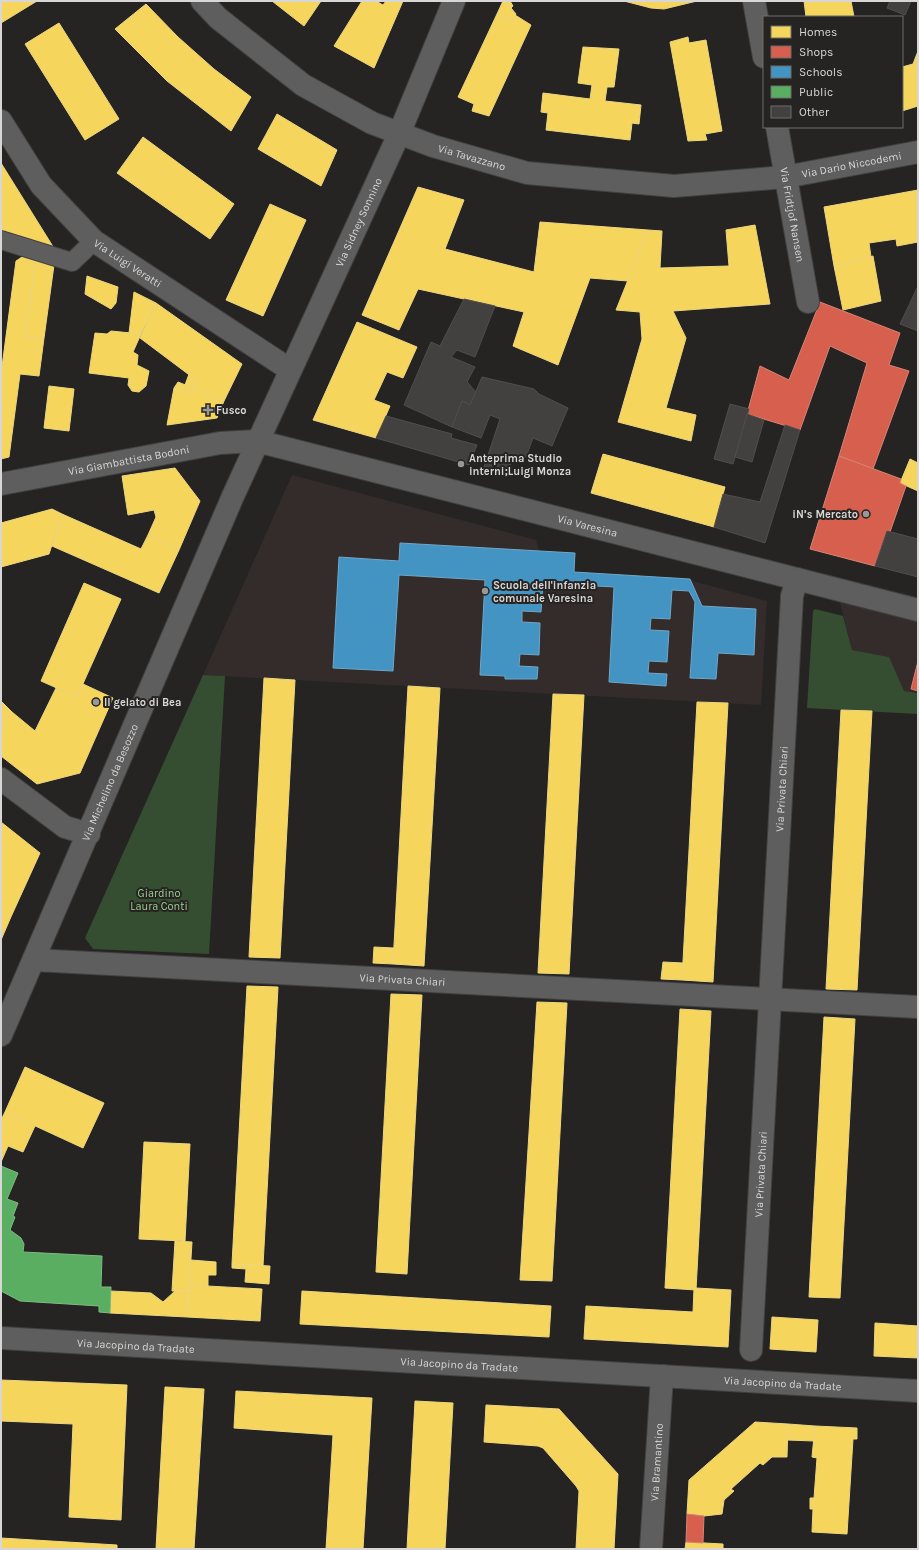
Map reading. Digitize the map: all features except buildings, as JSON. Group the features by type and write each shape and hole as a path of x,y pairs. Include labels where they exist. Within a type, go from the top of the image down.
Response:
{"street":[{"name":"Via Tavazzano","path":"202,1 218,18 303,85 372,123 433,146 527,173 674,186 785,177"},
{"name":"Via Sidney Sonnino","path":"257,441 399,134 454,1"},
{"path":"754,1 763,51"},
{"name":"Via Luigi Veratti","path":"1,121 41,185 94,241 289,369"},
{"name":"Via Fridtjof Nansen","path":"776,128 808,302"},
{"name":"Via Dario Niccodemi","path":"785,177 918,152"},
{"path":"1,240 72,262 94,241"},
{"name":"Via Giambattista Bodoni","path":"1,484 220,443 257,441"},
{"name":"Via Varesina","path":"257,441 795,588 918,610"},
{"name":"Via Michelino da Besozzo","path":"1,1034 89,834 257,441"},
{"name":"Via Privata Chiari","path":"751,1350 795,588"},
{"path":"1,779 65,827 89,834"},
{"name":"Via Privata Chiari","path":"34,960 918,1007"},
{"name":"Via Jacopino da Tradate","path":"1,1338 918,1391"},
{"name":"Via Bramantino","path":"651,1549 662,1376"}],"shaded area":[{"name":"Scuola dell'infanzia comunale Varesina","path":"292,475 536,540 539,551 575,553 574,572 690,579 692,581 767,601 761,705 203,675"},
{"path":"836,587 918,609 918,693 904,691 888,657 852,650"}],"green space":[{"path":"815,609 843,616 852,650 889,657 904,691 918,693 918,714 807,708 813,611"},
{"name":"Giardino Laura Conti","path":"203,675 225,676 209,954 93,949 85,938"}],"place":[{"name":"Fusco","path":"208,410"},
{"name":"Anteprima Studio interni;Luigi Monza","path":"461,464"},
{"name":"iN’s Mercato","path":"866,514"},
{"name":"Scuola dell'infanzia comunale Varesina","path":"485,591"},
{"name":"Il gelato di Bea","path":"96,702"}]}
